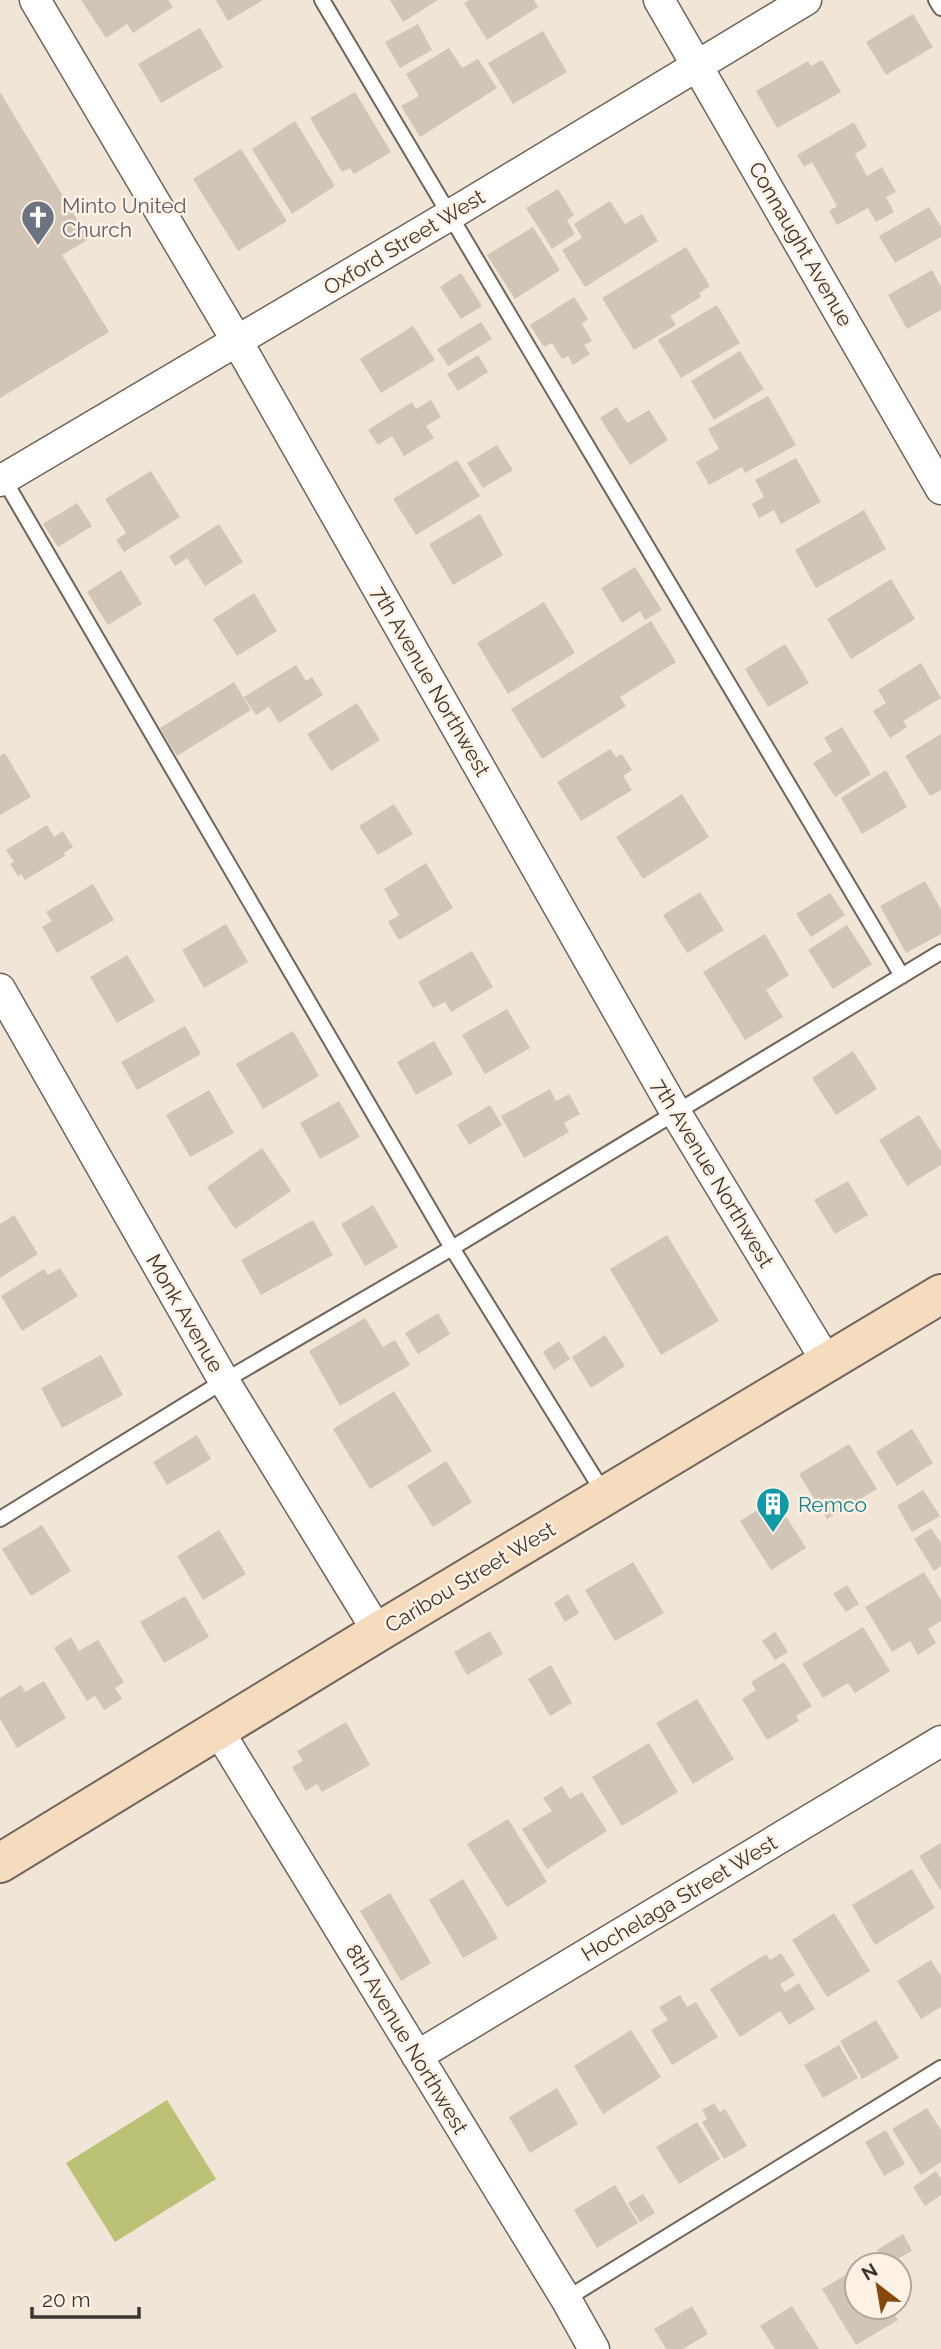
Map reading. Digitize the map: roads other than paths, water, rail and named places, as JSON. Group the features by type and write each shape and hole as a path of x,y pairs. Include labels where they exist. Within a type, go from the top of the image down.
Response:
{"street":[{"name":"7th Avenue Northwest","path":"34,0 237,341 676,1112 827,1362"},
{"name":"Connaught Avenue","path":"659,0 941,489"},
{"name":"Oxford Street West","path":"1,478 450,215 806,0"},
{"name":"Monk Avenue","path":"0,989 224,1381 378,1632"},
{"name":"Caribou Street West","path":"0,1863 941,1294"},
{"name":"8th Avenue Northwest","path":"218,1730 594,2349"},
{"name":"Hochelaga Street West","path":"417,2056 941,1741"}],"lane":[{"path":"322,0 902,976"},
{"path":"936,0 941,8"},
{"path":"1,478 452,1248 605,1496"},
{"path":"0,1519 224,1381 452,1248 941,952"},
{"path":"566,2299 941,2068"}],"place":[{"name":"Minto United Church","path":"38,247"},
{"name":"Remco","path":"773,1534"}]}
